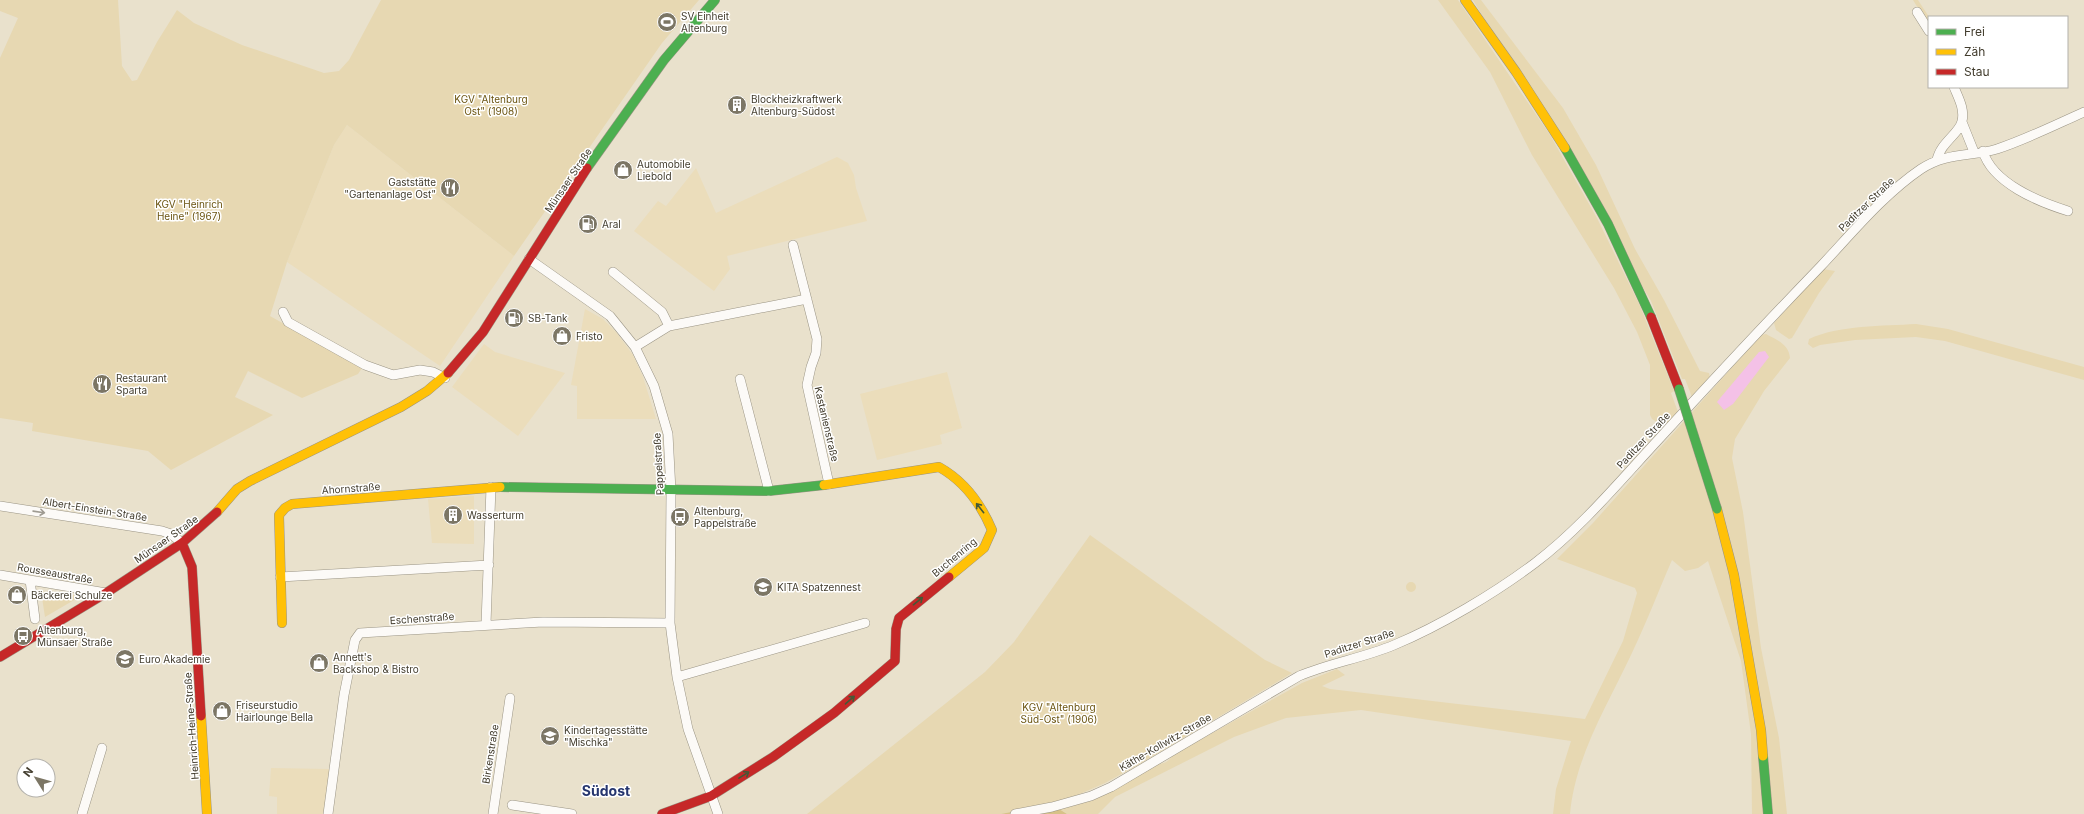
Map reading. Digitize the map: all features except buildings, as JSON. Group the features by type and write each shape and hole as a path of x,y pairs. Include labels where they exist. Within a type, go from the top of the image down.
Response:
{"main road":[{"name":"Münsaer Straße","path":"0,658 106,593 182,543 204,526 237,489 264,473 401,407 425,394 446,378 483,332 599,153 664,60 715,0"},
{"path":"1465,0 1498,45 1556,132 1602,216 1646,304 1679,389 1717,509 1734,575 1761,730 1768,814"},
{"name":"Buchenring","path":"671,491 769,491 829,484 939,467 950,472 958,481 987,516 992,530 984,548 898,618 894,632 897,653 895,661 834,713 773,757 711,796"},
{"name":"Ahornstraße","path":"282,623 279,516 285,508 292,504 491,488 671,491"},
{"name":"Heinrich-Heine-Straße","path":"182,543 190,559 192,572 207,814"},
{"path":"662,814 711,796"}],"street":[{"path":"1917,12 1928,29"},
{"path":"1954,88 1962,108 1962,122 1979,152 1990,165 2020,192 2047,204 2068,211"},
{"name":"Paditzer Straße","path":"1319,668 1400,642 1484,597 1536,562 1586,518 1866,219 1920,170 1937,160 1950,156 1994,150 2032,136 2084,112"},
{"path":"1937,160 1938,152 1962,122"},
{"name":"Kastanienstraße","path":"793,245 817,339 816,354 807,385 829,484"},
{"name":"Pappelstraße","path":"529,259 610,316 635,347 654,386 668,434 671,491 670,623 677,677 688,729 718,814"},
{"path":"613,272 662,312 669,326"},
{"path":"635,347 669,326 808,299"},
{"path":"283,312 288,322 365,365 393,375 420,370 433,372 446,378"},
{"path":"740,379 769,491"},
{"path":"486,624 491,488"},
{"name":"Albert-Einstein-Straße","path":"0,506 162,531 171,534 182,543"},
{"path":"280,577 488,565"},
{"name":"Rousseaustraße","path":"0,575 106,593"},
{"path":"30,580 35,619"},
{"name":"Eschenstraße","path":"328,814 344,695 355,640 360,633 486,624 543,622 670,623"},
{"path":"677,677 865,623"},
{"name":"Käthe-Kollwitz-Straße","path":"1015,814 1052,807 1084,798 1111,787 1299,676 1319,668"},
{"name":"Birkenstraße","path":"493,814 510,698"},
{"path":"82,814 102,748"},
{"path":"512,805 572,814"}],"shaded area":[{"path":"347,125 514,256 440,366 287,262 334,145"},
{"path":"837,157 848,163 854,175 856,188 867,221 727,256 730,269 714,291 634,231 658,201 666,206 696,168 716,213"},
{"path":"585,309 603,319 616,332 633,355 643,377 656,419 577,419 577,386 571,385"},
{"path":"484,344 495,352 565,373 518,436 452,387"},
{"path":"1765,351 1769,357 1733,404 1724,410 1717,402 1759,352"},
{"path":"947,372 962,428 940,435 942,444 877,460 860,394"},
{"path":"474,496 474,544 432,543 428,499"},
{"path":"271,768 330,769 324,814 277,814 277,797 269,796"},
{"path":"1064,801 1059,809 1067,814 1001,814"}],"green space":[{"path":"0,0 118,0 122,66 132,81 137,80 157,42 177,10 194,23 242,45 324,73 339,71 349,60 381,0 699,0 662,43 514,256 347,125 334,145 287,262 270,316 362,368 358,374 302,398 248,371 235,397 273,415 171,470 148,451 32,431 33,423 0,418 0,58 18,18 0,11"},
{"path":"1438,0 1458,0 1550,135 1597,218 1640,306 1674,391 1671,393 1678,412 1669,423 1660,424 1652,419 1650,415 1650,365 1637,332 1614,288 1532,155 1490,72"},
{"path":"1473,0 1481,0 1563,108 1596,165 1635,249 1664,300 1700,371 1709,373 1710,378 1692,397 1685,379 1682,379 1651,301"},
{"path":"1913,0 1918,0 1928,16 1928,24"},
{"path":"1823,269 1835,271 1819,293 1792,338 1789,339 1776,330 1774,323"},
{"path":"1916,324 1948,329 2084,367 2084,380 1945,341 1916,337 1855,340 1820,345 1813,348 1808,344 1809,339 1834,331 1861,327"},
{"path":"1766,334 1785,346 1790,358 1764,391 1735,439 1732,458 1743,512 1761,648 1779,738 1787,814 1752,814 1751,734 1741,661 1708,561 1698,568 1685,571 1672,560 1647,620 1593,732 1578,772 1570,814 1553,814 1556,789 1571,741 1361,710 1286,718 1234,737 1115,797 1098,814 1067,814 1059,809 1157,764 1166,762 1173,755 1302,683 1337,669 1345,675 1322,686 1330,689 1585,719 1623,641 1637,593 1635,588 1557,559 1593,523 1761,335"},
{"name":"KGV \"Altenburg Süd-Ost\" (1906)","path":"1090,535 1265,660 1292,673 1138,765 1105,783 1064,801 1001,814 807,814 985,672 1014,642"},
{"path":"1409,582 1413,582 1415,583 1415,591 1409,592 1406,589 1406,585"},
{"path":"41,591 81,596 45,617"}],"traffic: fast":[{"path":"587,168 664,60 715,0"},
{"path":"1565,148 1608,224 1651,317"},
{"path":"1679,389 1717,509"},
{"path":"500,487 769,491 824,485"},
{"path":"1763,756 1768,814"}],"traffic: slow":[{"path":"1465,0 1516,72 1565,148"},
{"path":"217,512 237,489 250,481 401,407 427,391 448,373"},
{"path":"824,485 939,467 948,473 971,494 983,511 992,530 984,548 949,577"},
{"path":"282,623 279,515 285,508 292,504 500,487"},
{"path":"1717,509 1734,575 1761,730 1763,756"},
{"path":"201,716 207,814"}],"traffic: jam":[{"path":"448,373 483,332 587,168"},
{"path":"1651,317 1679,389"},
{"path":"0,657 106,593 182,543 217,512"},
{"path":"182,543 192,567 201,716"},
{"path":"662,814 711,796 773,757 834,713 895,661 896,629 899,618 949,577"}],"place":[{"name":"SV Einheit Altenburg","path":"667,22"},
{"name":"Blockheizkraftwerk Altenburg-Südost","path":"737,105"},
{"name":"Automobile Liebold","path":"623,170"},
{"name":"Gaststätte \"Gartenanlage Ost\"","path":"450,188"},
{"name":"Aral","path":"588,224"},
{"name":"SB-Tank","path":"514,318"},
{"name":"Fristo","path":"562,336"},
{"name":"Restaurant Sparta","path":"102,384"},
{"name":"Wasserturm","path":"453,515"},
{"name":"Altenburg, Pappelstraße","path":"680,517"},
{"name":"KITA Spatzennest","path":"763,587"},
{"name":"Bäckerei Schulze","path":"17,595"},
{"name":"Altenburg, Münsaer Straße","path":"23,636"},
{"name":"Euro Akademie","path":"125,659"},
{"name":"Annett's Backshop & Bistro","path":"319,663"},
{"name":"Friseurstudio Hairlounge Bella","path":"222,711"},
{"name":"Kindertagesstätte \"Mischka\"","path":"550,736"}],"district":[{"name":"Südost","path":"606,791"}],"park label":[{"name":"KGV \"Altenburg Ost\" (1908)","path":"491,104"},
{"name":"KGV \"Heinrich Heine\" (1967)","path":"189,210"}]}
